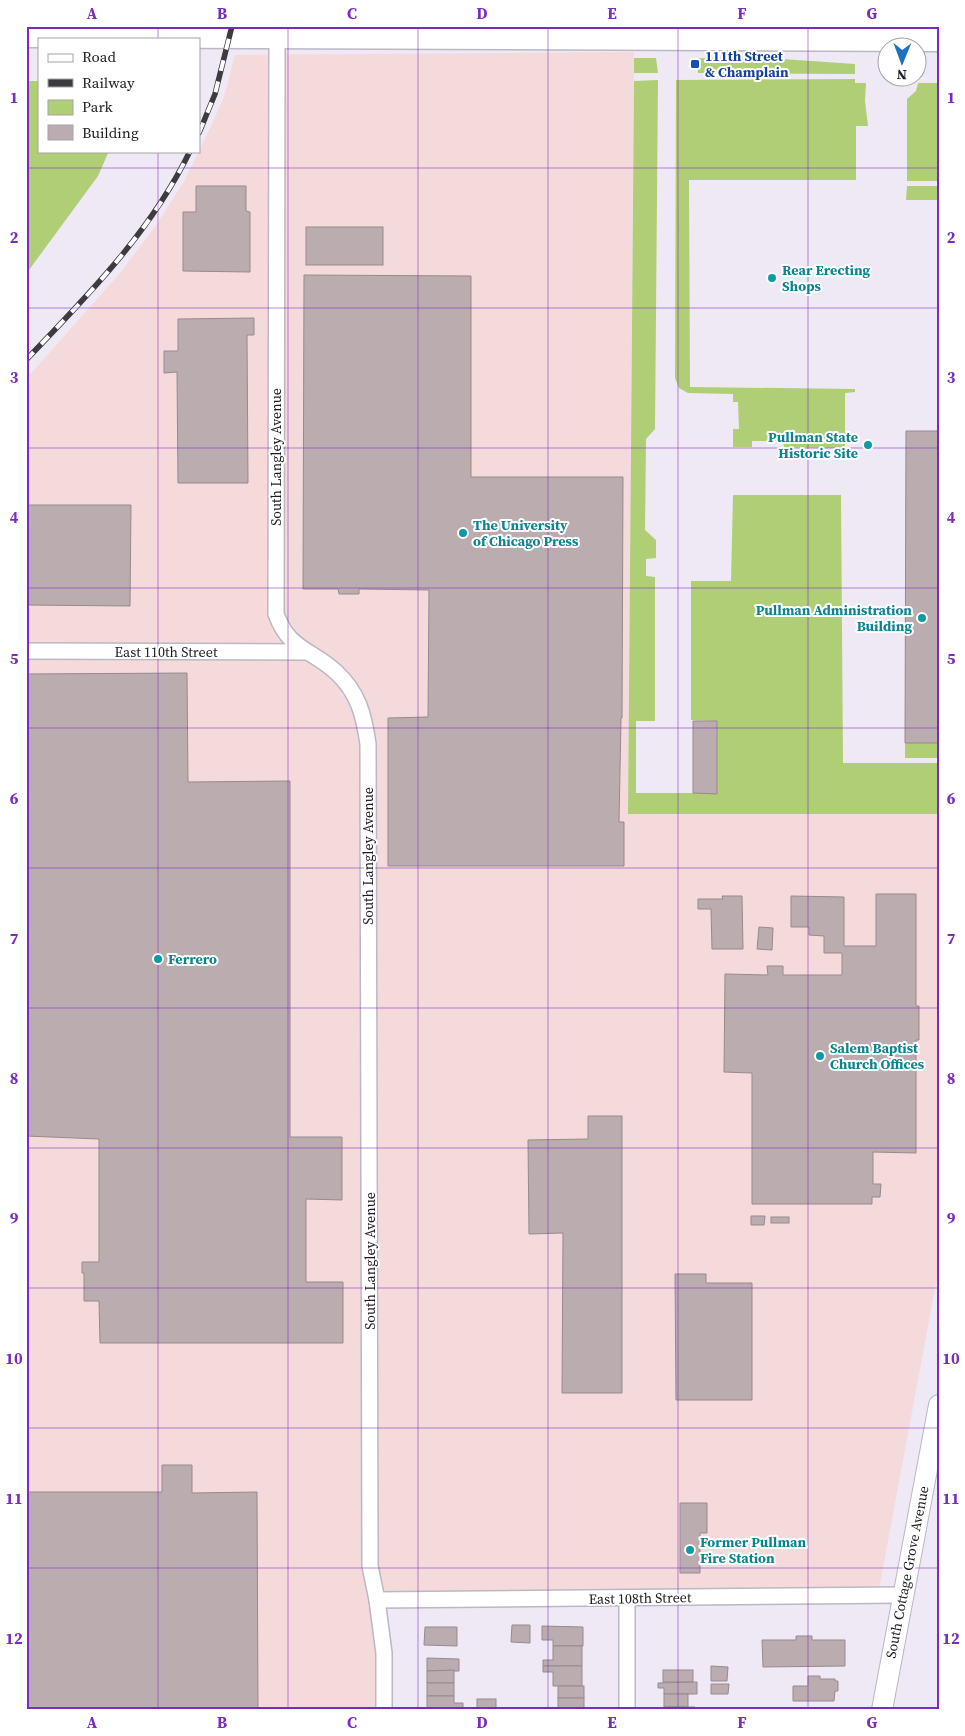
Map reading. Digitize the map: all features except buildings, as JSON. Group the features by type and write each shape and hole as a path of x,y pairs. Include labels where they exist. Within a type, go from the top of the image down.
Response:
{"main road":[{"path":"26,36 185,31 277,37 372,32 892,33 939,40"}],"street":[{"name":"South Langley Avenue","path":"277,37 276,614 281,627 290,640 335,671 348,685 359,702 368,744 370,1566 377,1600 384,1653 384,1710"},
{"name":"East 110th Street","path":"26,651 306,652"},
{"name":"South Cottage Grove Avenue","path":"882,1710 939,1405"},
{"name":"East 108th Street","path":"377,1600 902,1595"},
{"path":"626,1598 626,1710"}],"shaded area":[{"path":"634,52 628,813 939,814 939,1267 880,1584 875,1601 383,1604 383,1710 26,1710 26,379 120,273 157,224 200,152 224,97 235,55"}],"green space":[{"path":"634,58 656,58 658,73 634,73"},
{"path":"697,58 782,59 855,64 855,74 698,73"},
{"path":"855,79 855,83 866,83 865,101 868,126 856,126 856,180 689,180 690,387 855,389 855,392 845,393 845,448 784,447 783,441 752,441 752,447 733,447 733,429 739,429 738,402 733,402 733,394 688,393 679,388 675,378 676,80"},
{"path":"658,80 655,429 646,439 645,530 656,540 656,558 646,559 646,576 655,577 655,721 636,721 636,793 717,793 717,721 691,720 691,581 731,581 733,495 841,495 843,763 939,763 939,814 628,814 634,81"},
{"path":"26,81 38,81 38,152 109,152 98,176 26,274"},
{"path":"928,83 939,83 939,181 907,181 907,99 917,88 928,88"},
{"path":"907,186 939,186 939,200 906,200"},
{"path":"905,743 939,743 939,758 905,758"}],"railway":[{"path":"200,131 215,94 232,26"},
{"path":"26,360 72,312 137,236 174,181 189,152"}],"place":[{"name":"111th Street & Champlain","path":"695,64"},
{"name":"Rear Erecting Shops","path":"772,278"},
{"name":"Pullman State Historic Site","path":"868,445"},
{"name":"The University of Chicago Press","path":"463,533"},
{"name":"Pullman Administration Building","path":"922,618"},
{"name":"Ferrero","path":"158,959"},
{"name":"Salem Baptist Church Offices","path":"820,1056"},
{"name":"Former Pullman Fire Station","path":"690,1550"}]}
